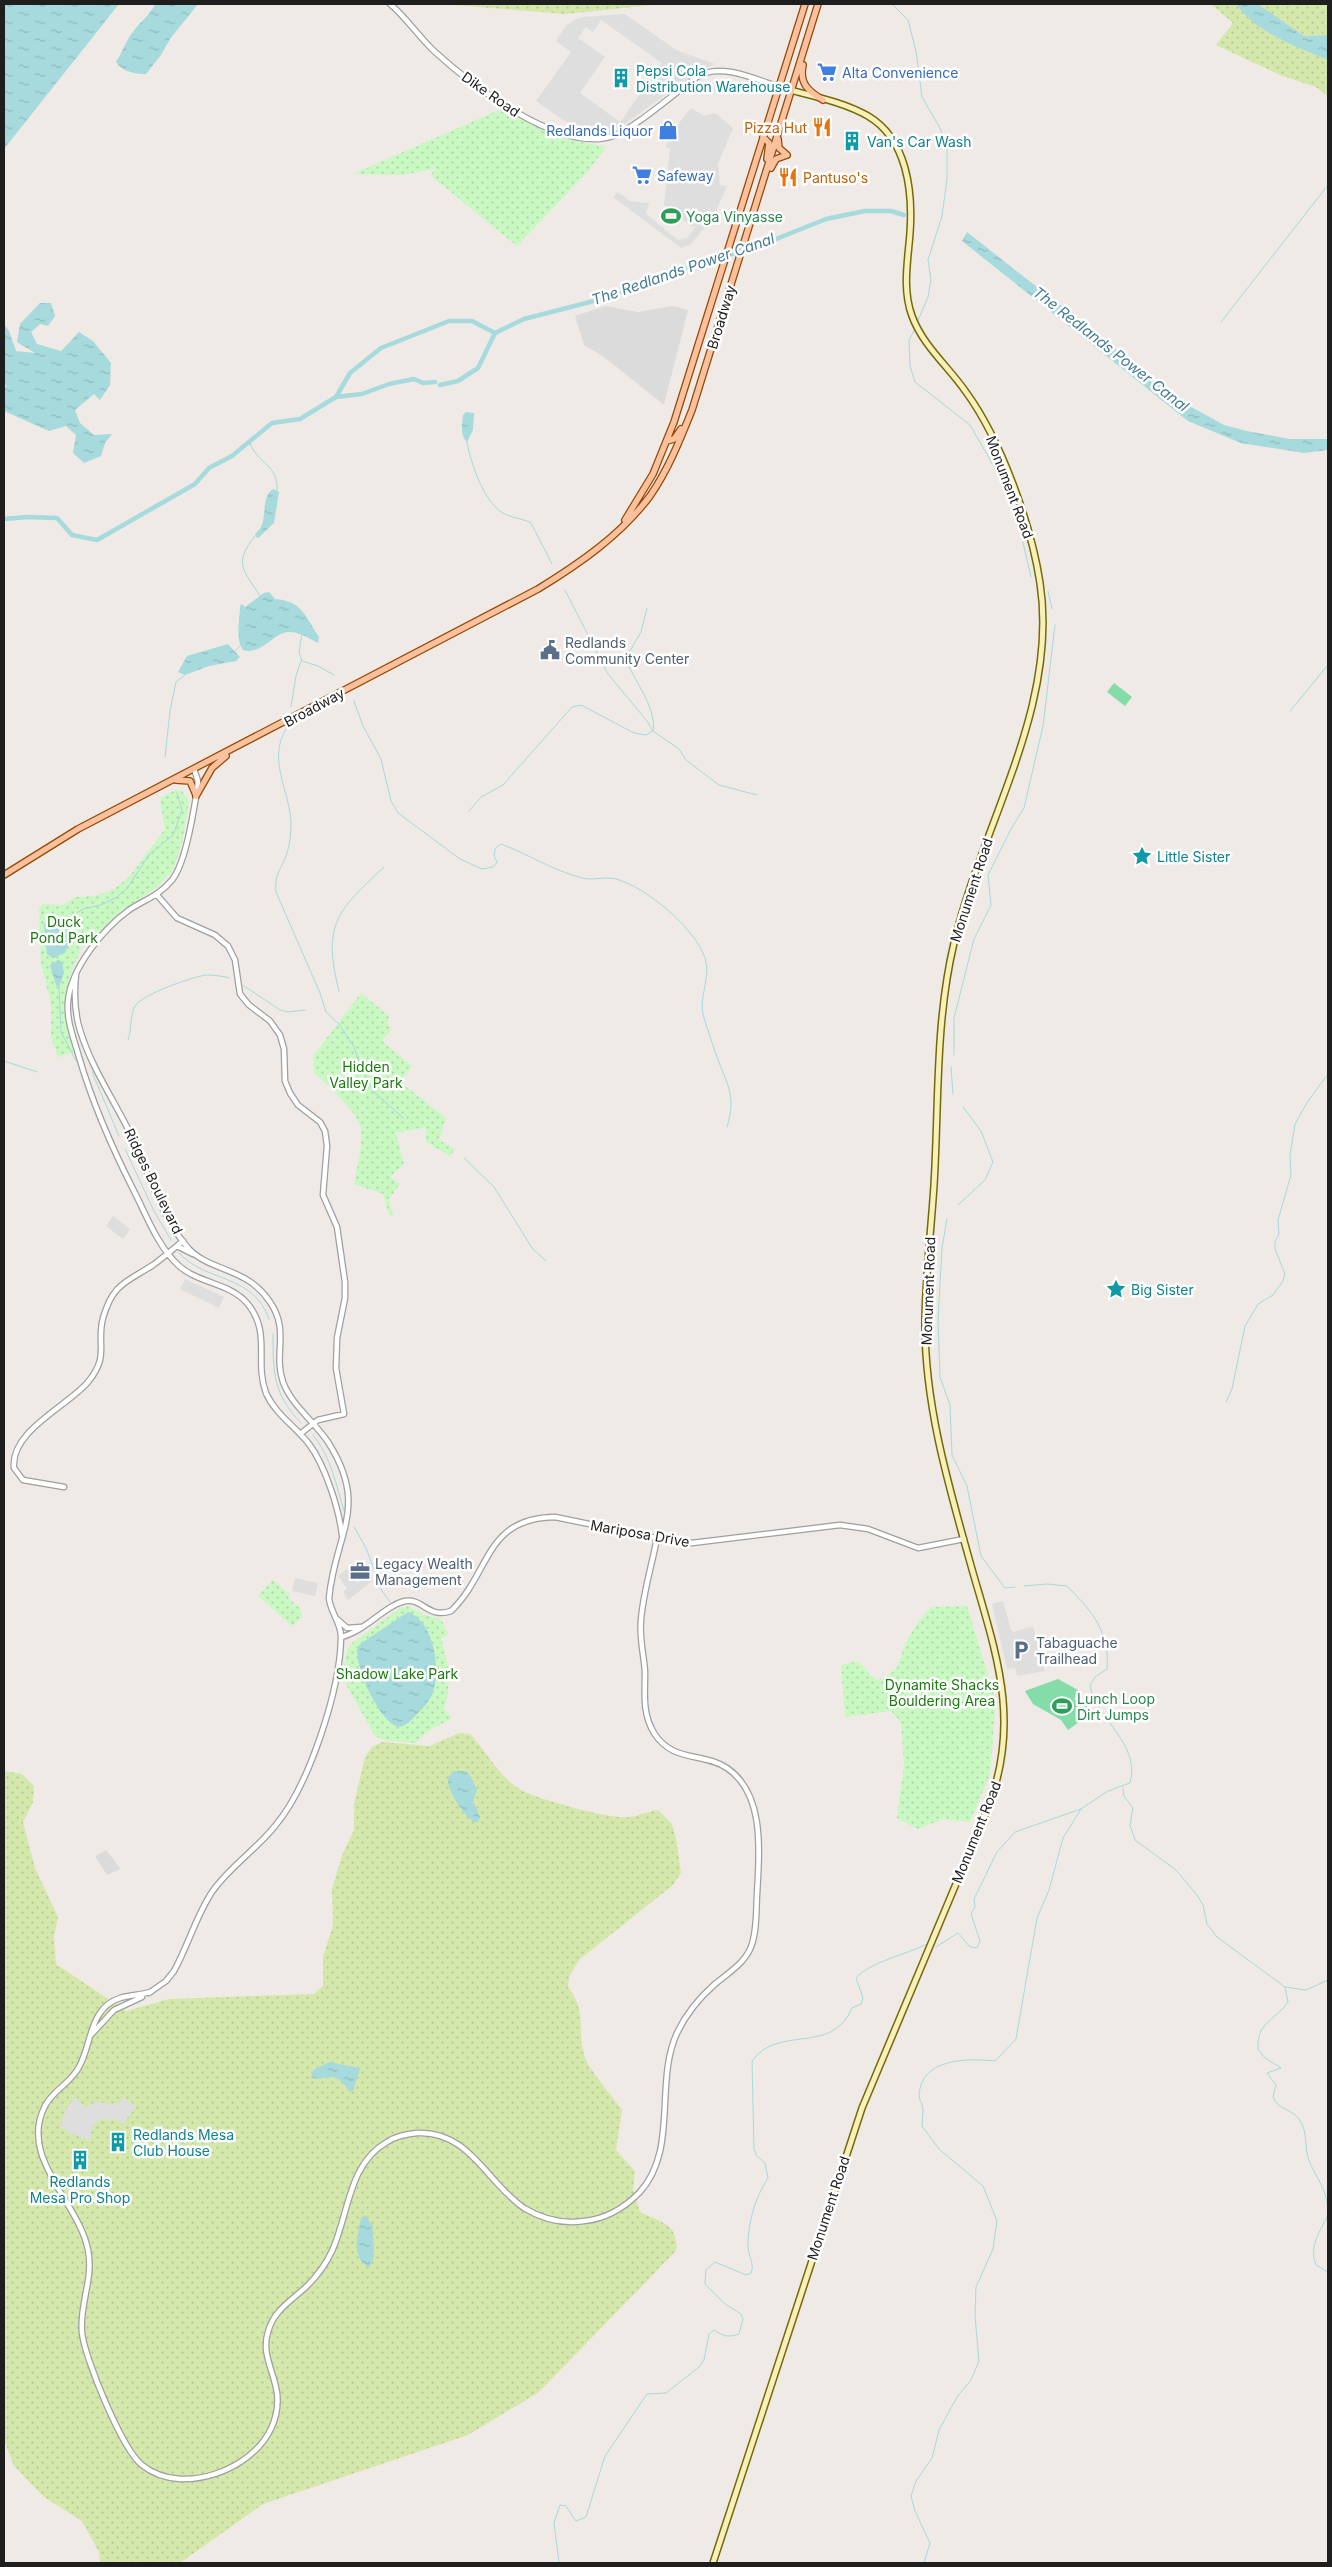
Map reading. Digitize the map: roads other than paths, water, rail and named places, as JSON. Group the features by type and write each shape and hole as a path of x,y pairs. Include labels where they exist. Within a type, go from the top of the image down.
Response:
{"main road":[{"name":"Broadway","path":"619,528 646,487 667,441 805,4"},
{"name":"Broadway","path":"4,876 58,840 538,589 578,564 639,509 658,484 676,448 694,403 818,4"},
{"path":"806,42 801,72 802,80 809,91 823,100"},
{"name":"Monument Road","path":"713,2563 862,2108 987,1810 1000,1774 1006,1733 1003,1685 944,1462 931,1395 926,1353 926,1282 934,1183 942,1012 958,928 1036,695 1043,657 1044,619 1040,578 1018,500 994,441 965,390 920,334 910,312 906,282 911,200 898,149 887,132 871,118 823,100 779,87"},
{"path":"759,195 774,161 781,156 787,155 780,151 778,144 780,126"},
{"path":"759,195 769,146 768,141 763,138"},
{"path":"667,441 674,439 679,432 694,403"},
{"path":"196,796 212,768 237,748"},
{"path":"169,782 187,780 194,786 196,796"}],"street":[{"name":"Dike Road","path":"390,4 440,56 508,109 581,137 595,139 616,136 706,72 724,72 779,87"},
{"name":"Ridges Boulevard","path":"194,769 198,781 196,796 180,867 172,881 157,895 132,908 89,951 76,974 69,994 68,1014 90,1093 112,1147 168,1254 178,1266 192,1275 228,1290 246,1302 261,1329 262,1373 268,1396 281,1415 313,1450 329,1486 340,1518 342,1539"},
{"path":"157,895 177,918 215,935 228,946 235,960 240,994 249,1005 272,1024 280,1035 284,1049 285,1081 290,1093 298,1105 320,1122 326,1131 328,1140 323,1195 337,1227 345,1282 345,1298 337,1338 336,1368 344,1414 312,1423 300,1434"},
{"name":"Ridges Boulevard","path":"76,974 75,1007 83,1039 132,1137 155,1190 183,1241 196,1255 243,1276 256,1285 267,1297 277,1314 281,1327 280,1363 284,1385 335,1454 347,1484 349,1512 330,1592 333,1616 341,1637"},
{"path":"64,1487 23,1480 14,1471 15,1454 41,1420 79,1393 97,1368 103,1350 104,1318 120,1285 168,1254 183,1241"},
{"path":"177,1246 196,1255"},
{"name":"Mariposa Drive","path":"367,1626 399,1603 407,1601 414,1602 432,1613 446,1613 455,1608 498,1541 512,1528 525,1521 539,1517 556,1517 657,1538 692,1543 840,1525 868,1529 918,1548 964,1540"},
{"path":"150,1992 111,2002 93,2022 90,2036 76,2072 51,2096 45,2106 39,2124 39,2143 44,2160 82,2229 87,2245 90,2276 82,2326 88,2358 130,2451 147,2469 162,2477 189,2479 216,2475 244,2461 263,2441 271,2426 277,2405 276,2389 266,2352 270,2326 281,2308 307,2287 324,2266 334,2246 360,2168 369,2156 389,2140 404,2135 425,2133 452,2140 465,2149 521,2206 554,2220 575,2222 594,2220 611,2214 629,2202 645,2185 658,2160 661,2145 667,2067 680,2028 697,2002 737,1967 751,1946 755,1925 759,1852 753,1808 739,1778 720,1764 688,1757 671,1749 658,1738 647,1718 643,1700 645,1663 640,1623 657,1538"},
{"path":"333,1616 347,1628 367,1626"},
{"path":"90,2036 114,2010 150,1992 166,1981 174,1971 207,1900 216,1887 268,1835 296,1794 334,1691 341,1637 356,1633 367,1626"}],"water":[{"path":"4,4 119,4 4,149"},
{"path":"155,4 198,4 170,39 161,55 146,74 134,73 126,70 116,62 136,27 150,13"},
{"path":"1237,4 1258,4 1304,36 1328,35 1328,60 1277,38 1253,22"},
{"path":"967,232 1184,403 1224,425 1247,431 1290,439 1328,439 1328,450 1304,453 1241,443 1188,421 962,241"},
{"path":"40,303 51,303 55,316 48,326 40,324 31,332 37,344 61,351 79,332 93,341 111,363 110,385 100,400 94,394 75,410 80,423 94,435 112,434 105,443 101,456 84,463 73,453 76,435 66,426 49,431 4,411 4,388 7,386 4,383 4,324 9,331 16,351 35,353 17,342 20,324"},
{"path":"466,412 474,413 473,430 467,442 463,437 462,430 463,415"},
{"path":"273,489 279,492 274,523 258,538 255,536 263,522 267,497"},
{"path":"269,592 275,599 291,603 302,611 319,637 318,643 300,634 289,632 283,633 256,650 243,650 239,640 240,606 242,604 245,607 264,593"},
{"path":"228,644 240,657 236,661 209,666 185,675 178,672 187,656"},
{"path":"52,919 71,934 65,953 53,958 47,954 44,925 47,920"},
{"path":"58,960 62,962 64,973 59,987 56,985 50,965"},
{"path":"408,1612 417,1617 429,1635 433,1647 436,1671 433,1692 426,1704 409,1722 398,1727 390,1723 376,1705 365,1681 357,1650 360,1644"},
{"path":"454,1771 466,1771 471,1777 477,1790 473,1801 480,1817 478,1822 474,1822 465,1814 452,1795 448,1777"},
{"path":"329,2062 360,2068 353,2091 349,2091 336,2078 311,2078 313,2070"},
{"path":"365,2215 373,2226 374,2257 369,2267 359,2258 357,2252 357,2238 361,2218"}],"waterway":[{"path":"892,4 908,20 916,51 922,97 940,128 947,146 947,179 942,216 928,260 931,280 928,297 917,323"},
{"path":"1221,322 1328,185"},
{"name":"The Redlands Power Canal","path":"440,385 458,381 478,368 495,333 524,319 613,296 706,261 751,249 826,219 865,211 891,211 904,215"},
{"name":"The Redlands Power Canal","path":"4,519 27,517 57,518 72,535 97,540 195,484 209,468 232,456 272,423 300,419 336,397 350,373 381,348 449,321 472,321 495,333"},
{"path":"916,327 909,340 910,366 915,382 970,425 993,465 1018,521 1031,577"},
{"name":"The Redlands Power Canal","path":"336,397 362,394 389,384 414,379 423,383 435,382"},
{"path":"467,442 471,460 483,490 489,499 501,512 531,523 552,564"},
{"path":"250,443 257,456 275,475 277,491"},
{"path":"255,536 244,553 242,560 245,573 260,596"},
{"path":"565,590 608,674 653,731 679,749 686,760 719,785 757,795"},
{"path":"1048,591 1052,609"},
{"path":"469,811 481,797 503,785 572,707 581,705 634,733 646,735 653,731 652,714 649,705 627,663 627,656 641,632 647,608"},
{"path":"954,1055 954,1018 974,939 991,905 988,875 1011,829 1024,808 1043,726 1055,625"},
{"path":"302,634 299,652 302,661 318,666 334,675"},
{"path":"234,652 240,646"},
{"path":"291,707 296,676 301,661"},
{"path":"1290,711 1328,665"},
{"path":"165,757 170,711 176,682 185,675"},
{"path":"354,701 363,726 381,759 391,801 398,813 460,859 482,869 493,867 497,862 494,856 495,849 501,844 560,871 582,878 616,879 628,883 655,900 668,910 691,934 700,946 707,965 702,1011 730,1095 731,1109 727,1127"},
{"path":"286,729 281,741 279,764 290,811 291,831 288,850 277,875 276,892 320,993 326,1012 339,1024 354,1047 361,1068 373,1091 403,1118"},
{"path":"68,919 83,909 101,905 117,897 128,887 149,855 173,835 182,810 177,793"},
{"path":"339,991 332,950 333,934 338,920 355,896 384,867"},
{"path":"128,1040 135,1006 148,996 199,976 212,975 229,978"},
{"path":"59,986 61,1032 76,1061"},
{"path":"244,986 280,1010 288,1012 305,1010"},
{"path":"4,1061 37,1072"},
{"path":"951,1067 953,1094"},
{"path":"92,1072 119,1136"},
{"path":"1226,1402 1232,1389 1245,1326 1258,1304 1273,1295 1283,1281 1285,1274 1275,1249 1275,1242 1279,1234 1278,1220 1291,1175 1290,1155 1295,1124 1308,1101 1328,1074"},
{"path":"958,1205 985,1180 993,1162 981,1131 963,1107"},
{"path":"125,1149 154,1211 171,1240"},
{"path":"464,1158 494,1187 532,1248 546,1261"},
{"path":"947,1219 942,1248 938,1320 940,1377 950,1405 952,1455 967,1486 981,1556 1005,1588 1015,1587"},
{"path":"179,1253 190,1263 202,1270 241,1286 252,1294 262,1304 269,1319"},
{"path":"273,1334 273,1360 276,1382 285,1402 301,1423"},
{"path":"313,1435 329,1461 344,1511"},
{"path":"354,1527 366,1548 382,1591 390,1602"},
{"path":"924,2563 930,2543 915,2511 911,2496 916,2481 932,2458 939,2430 957,2397 971,2380 979,2361 975,2316 976,2287 993,2249 997,2221 983,2186 939,2149 922,2126 923,2108 919,2095 922,2083 928,2074 937,2067 948,2063 972,2060 995,2061 1016,2039 1037,1918 1049,1890 1063,1838 1081,1809 1108,1791 1130,1783 1132,1769 1124,1744 1101,1710 1090,1686 1095,1677 1107,1669 1106,1644 1098,1623 1067,1586 1047,1584 1024,1586"},
{"path":"1123,1788 1124,1796 1133,1808 1130,1825 1135,1840 1176,1870 1197,1895 1203,1905 1207,1924 1217,1937 1285,1987 1306,1990 1328,1980"},
{"path":"936,1947 958,1933 970,1947 977,1948 980,1941 971,1914 975,1907 974,1899 997,1852 1015,1832 1081,1809"},
{"path":"559,2563 554,2523 560,2505 566,2506 576,2521 586,2517 605,2456 647,2394 666,2393 699,2367 704,2360 709,2334 714,2330 726,2336 739,2334 743,2319 741,2314 725,2304 705,2284 706,2270 715,2262 746,2275 751,2273 752,2270 748,2246 749,2228 756,2202 768,2178 765,2163 757,2156 754,2149 752,2061 763,2050 776,2044 818,2036 832,2031 843,2023 852,2008 861,2004 863,1998 856,1978 862,1972 879,1963 927,1944"},
{"path":"1285,1987 1288,2002 1263,2027 1258,2040 1258,2049 1265,2058 1281,2068 1267,2073 1276,2085 1273,2097 1278,2105 1296,2116 1302,2123 1309,2160 1327,2199 1328,2208"},
{"path":"1328,2215 1314,2246 1316,2265 1328,2272"}],"place":[{"name":"Alta Convenience","path":"827,72"},
{"name":"Pepsi Cola Distribution Warehouse","path":"621,78"},
{"name":"Pizza Hut","path":"822,127"},
{"name":"Redlands Liquor","path":"668,130"},
{"name":"Van's Car Wash","path":"852,141"},
{"name":"Safeway","path":"642,175"},
{"name":"Pantuso's","path":"788,177"},
{"name":"Yoga Vinyasse","path":"671,216"},
{"name":"Redlands Community Center","path":"550,650"},
{"name":"Little Sister","path":"1142,856"},
{"name":"Big Sister","path":"1116,1289"},
{"name":"Legacy Wealth Management","path":"360,1571"},
{"name":"Tabaguache Trailhead","path":"1021,1650"},
{"name":"Lunch Loop Dirt Jumps","path":"1062,1706"},
{"name":"Redlands Mesa Club House","path":"118,2142"},
{"name":"Redlands Mesa Pro Shop","path":"80,2160"}],"park label":[{"name":"Duck Pond Park","path":"64,930"},
{"name":"Hidden Valley Park","path":"366,1074"},
{"name":"Shadow Lake Park","path":"397,1673"},
{"name":"Dynamite Shacks Bouldering Area","path":"942,1692"}]}
